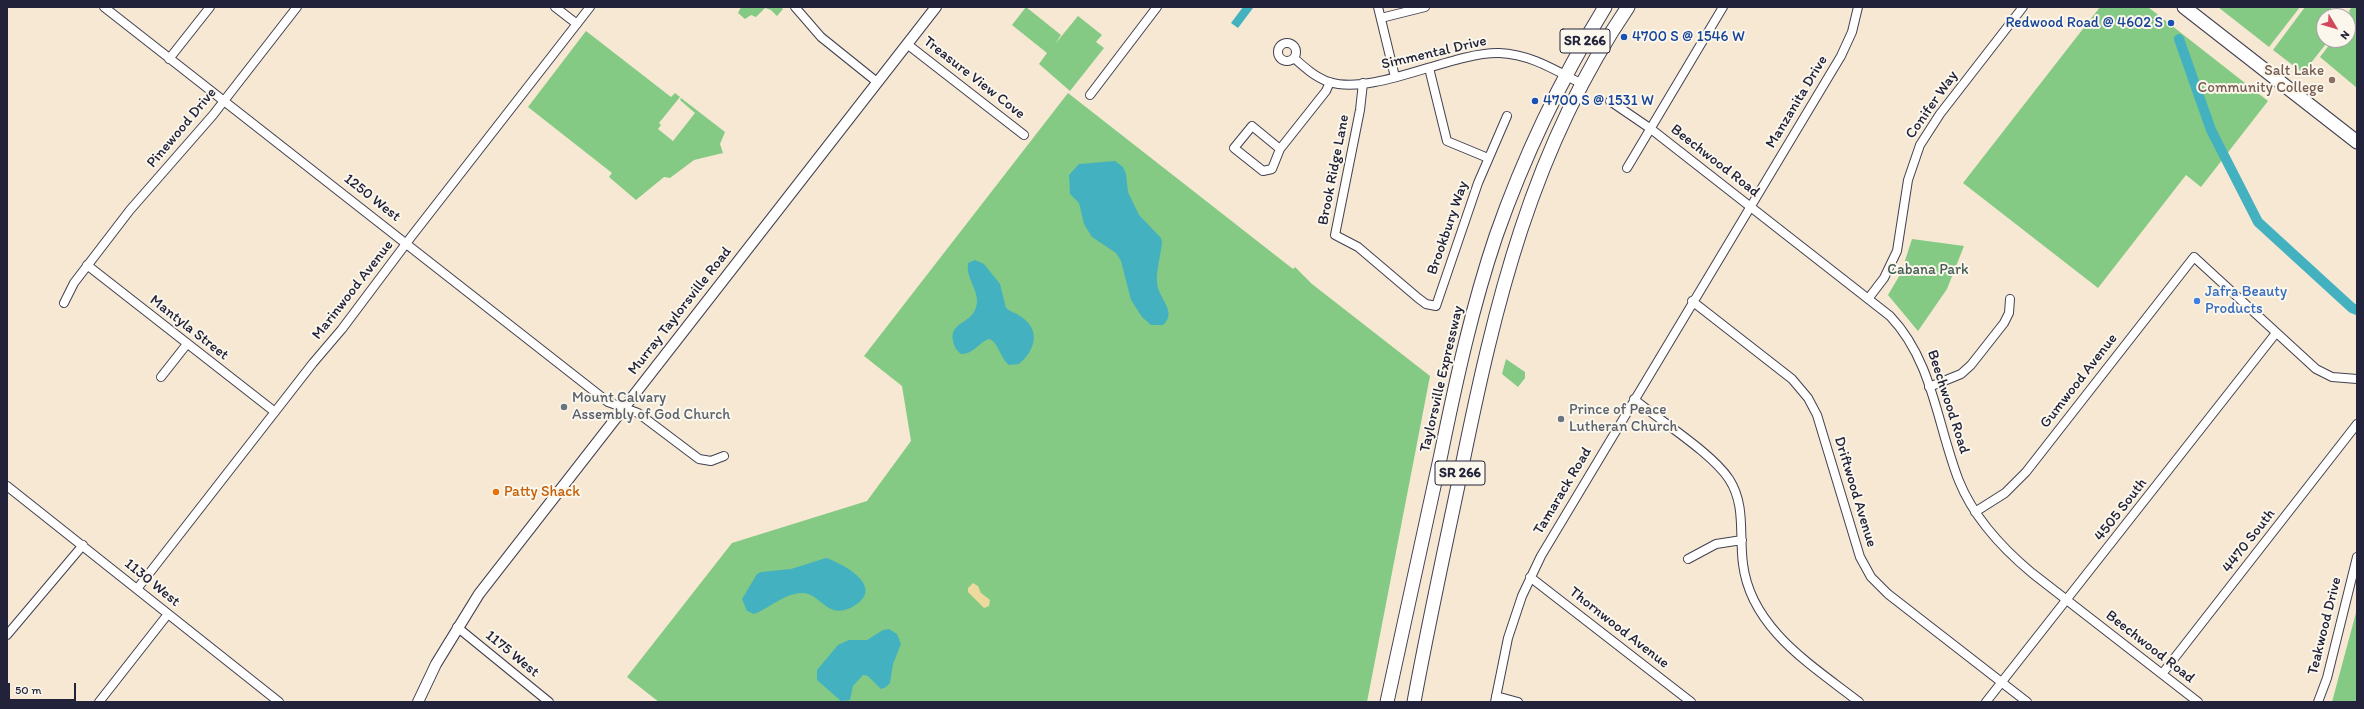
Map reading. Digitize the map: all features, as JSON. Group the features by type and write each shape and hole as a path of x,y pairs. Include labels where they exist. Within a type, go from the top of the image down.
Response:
{"main road":[{"name":"SR 266","path":"1566,76 1605,7"},
{"name":"SR 266","path":"1414,702 1494,318 1512,254 1538,179 1562,122 1582,84 1628,7"},
{"path":"2184,7 2357,142"},
{"name":"Taylorsville Expressway","path":"1387,702 1448,422 1479,291 1513,191 1566,76"}],"street":[{"name":"1250 West","path":"104,7 223,102 407,243 608,402 638,413 699,459 711,461 724,456"},
{"path":"169,59 210,7"},
{"name":"Pinewood Drive","path":"64,303 71,287 130,210 223,102 297,7"},
{"path":"555,7 577,24"},
{"name":"Marinwood Avenue","path":"137,589 275,412 342,329 590,7"},
{"path":"795,7 827,43 878,82"},
{"name":"Murray Taylorsville Road","path":"418,702 436,664 479,594 936,7"},
{"path":"1090,95 1157,7"},
{"path":"1378,7 1394,77"},
{"path":"1381,18 1425,7"},
{"path":"1627,168 1723,7"},
{"name":"Manzanita Drive","path":"1750,207 1841,56 1852,32 1858,7"},
{"name":"Conifer Way","path":"1868,298 1884,278 1896,251 1908,180 1920,145 1940,114 2022,7"},
{"name":"Treasure View Cove","path":"907,44 1024,135"},
{"name":"Simmental Drive","path":"1294,58 1316,76 1330,82 1363,83 1394,77 1478,56 1508,54 1538,61 1582,84"},
{"path":"1429,68 1447,140 1488,158"},
{"path":"1280,149 1252,126 1234,148 1263,171 1272,169 1280,149 1326,91 1330,82"},
{"name":"Brook Ridge Lane","path":"1363,83 1359,118 1335,235 1358,247 1418,298 1436,306"},
{"name":"Beechwood Road","path":"1610,102 1651,129 1890,316 1906,334 1920,359 1960,482 1975,512 1987,529 2016,560 2198,702"},
{"name":"Brookbury Way","path":"1436,306 1488,158 1507,116"},
{"name":"Tamarack Road","path":"1495,699 1508,638 1530,577 1692,301 1750,207"},
{"name":"Gumwood Avenue","path":"1975,512 2005,493 2026,472 2194,257 2276,333"},
{"name":"Mantyla Street","path":"87,266 275,412"},
{"path":"1930,387 1961,374 1971,365 2004,323 2009,313 2010,299"},
{"name":"Driftwood Avenue","path":"1692,301 1792,379 1808,398 1817,415 1860,557 1874,581 2027,702"},
{"path":"2276,333 2316,369 2332,377 2357,379"},
{"name":"4505 South","path":"1986,702 2276,333"},
{"path":"161,377 187,344"},
{"path":"1634,400 1723,470 1733,487 1739,502 1746,577 1759,608 1770,626 1799,655 1859,702"},
{"name":"4470 South","path":"2162,674 2357,424"},
{"name":"1130 West","path":"7,486 279,702"},
{"path":"1688,559 1716,544 1742,540"},
{"path":"7,635 83,545"},
{"name":"Teakwood Drive","path":"2318,702 2327,678 2357,557"},
{"name":"Thornwood Avenue","path":"1530,577 1691,702"},
{"path":"99,702 168,614"},
{"name":"1175 West","path":"457,628 549,702"},
{"path":"1495,699 1518,702"}],"green space":[{"path":"741,7 781,7 783,9 777,16 771,10 765,8 756,17 751,15 745,19 738,13"},
{"path":"1026,7 1061,35 1055,44 1078,16 1102,35 1096,42 1104,48 1070,91 1039,64 1047,53 1012,25"},
{"path":"2100,7 2148,7 2268,101 2201,187 2186,175 2098,288 1963,183"},
{"path":"2218,7 2300,7 2269,47"},
{"path":"2305,7 2331,7 2316,8 2316,48 2323,48 2303,73 2273,50"},
{"path":"2357,7 2357,88 2320,57 2327,48 2356,48 2356,8 2351,8"},
{"path":"586,31 671,97 675,93 680,97 659,123 661,125 658,129 673,141 695,113 680,100 681,98 725,132 720,144 723,153 694,160 670,178 664,177 636,200 609,177 612,173 528,107"},
{"path":"1068,93 1293,269 1295,267 1312,284 1430,376 1367,702 659,702 627,677 732,543 867,501 911,441 902,386 864,356"},
{"name":"Cabana Park","path":"1912,239 1964,246 1947,289 1918,331 1888,295 1901,273"},
{"path":"1506,359 1525,372 1525,378 1518,387 1502,374"},
{"path":"2357,609 2357,702 2332,702"}],"sand":[{"path":"973,583 978,586 981,593 990,600 989,606 984,608 968,592 968,588"}],"water":[{"path":"1243,7 1253,8 1238,28 1231,23"},
{"path":"1115,161 1123,167 1126,174 1128,192 1139,215 1161,238 1162,242 1157,273 1157,283 1169,315 1163,325 1151,325 1142,317 1131,300 1121,261 1116,253 1092,237 1084,224 1079,203 1070,194 1069,175 1079,164"},
{"path":"975,260 984,264 1000,284 1006,308 1027,321 1031,327 1034,340 1029,352 1019,364 1009,365 1003,358 995,343 989,339 965,354 961,354 955,346 953,341 954,330 969,318 975,310 977,304 976,292 968,269 968,263"},
{"path":"826,558 851,571 859,577 864,584 866,591 863,599 854,606 845,610 837,611 830,609 814,597 802,593 789,596 754,614 747,611 742,599 757,574 761,572 791,569"},
{"path":"889,629 897,634 901,644 893,664 890,683 886,687 881,689 868,676 863,675 853,686 850,700 841,701 817,680 817,670 838,645 849,640 867,640 883,630"}],"waterway":[{"path":"2179,39 2211,130 2258,222 2352,308 2357,310"}],"place":[{"name":"Redwood Road @ 4602 S","path":"2171,23"},
{"name":"4700 S @ 1546 W","path":"1624,37"},
{"name":"Salt Lake Community College","path":"2332,80"},
{"name":"4700 S @ 1531 W","path":"1535,101"},
{"name":"Jafra Beauty Products","path":"2197,301"},
{"name":"Mount Calvary Assembly of God Church","path":"564,407"},
{"name":"Prince of Peace Lutheran Church","path":"1561,419"},
{"name":"Patty Shack","path":"496,492"}]}
